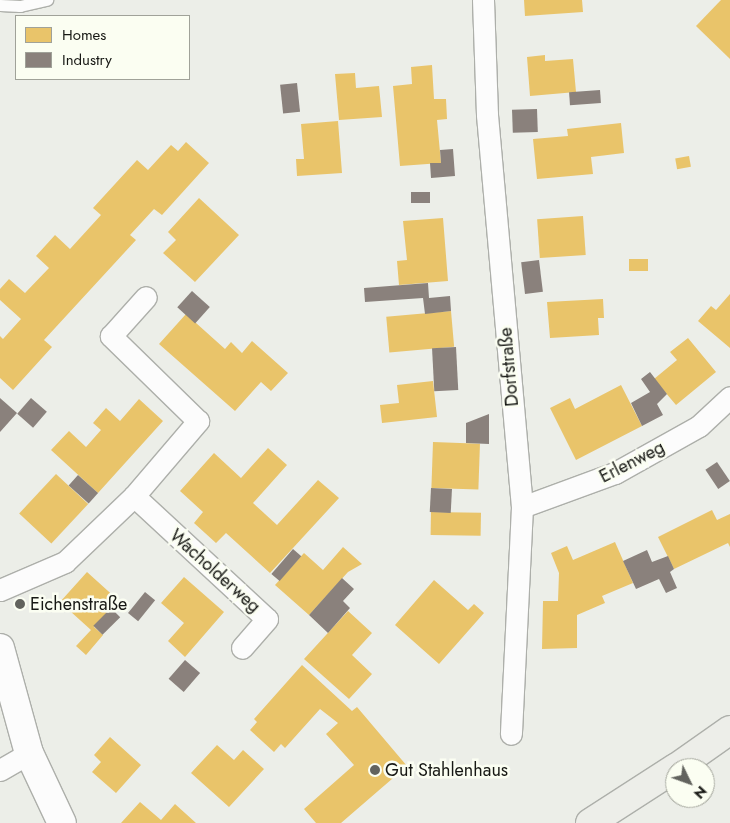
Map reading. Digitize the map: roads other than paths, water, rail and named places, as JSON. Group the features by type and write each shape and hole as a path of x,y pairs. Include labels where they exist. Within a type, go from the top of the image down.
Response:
{"main road":[{"path":"689,758 730,730"},
{"path":"590,823 665,774"}],"street":[{"name":"Dorfstraße","path":"483,0 487,115 522,507 511,734"},
{"path":"0,590 65,562 134,496 198,421 111,336 146,297"},
{"name":"Erlenweg","path":"522,507 615,473 699,426 730,397"},
{"name":"Wacholderweg","path":"134,496 267,619 242,648"},
{"path":"0,648 29,753 62,823"},
{"path":"0,770 29,753"}],"lane":[{"path":"0,5 20,6 48,0"}],"place":[{"name":"Eichenstraße","path":"20,604"},
{"name":"Gut Stahlenhaus","path":"375,770"}]}
